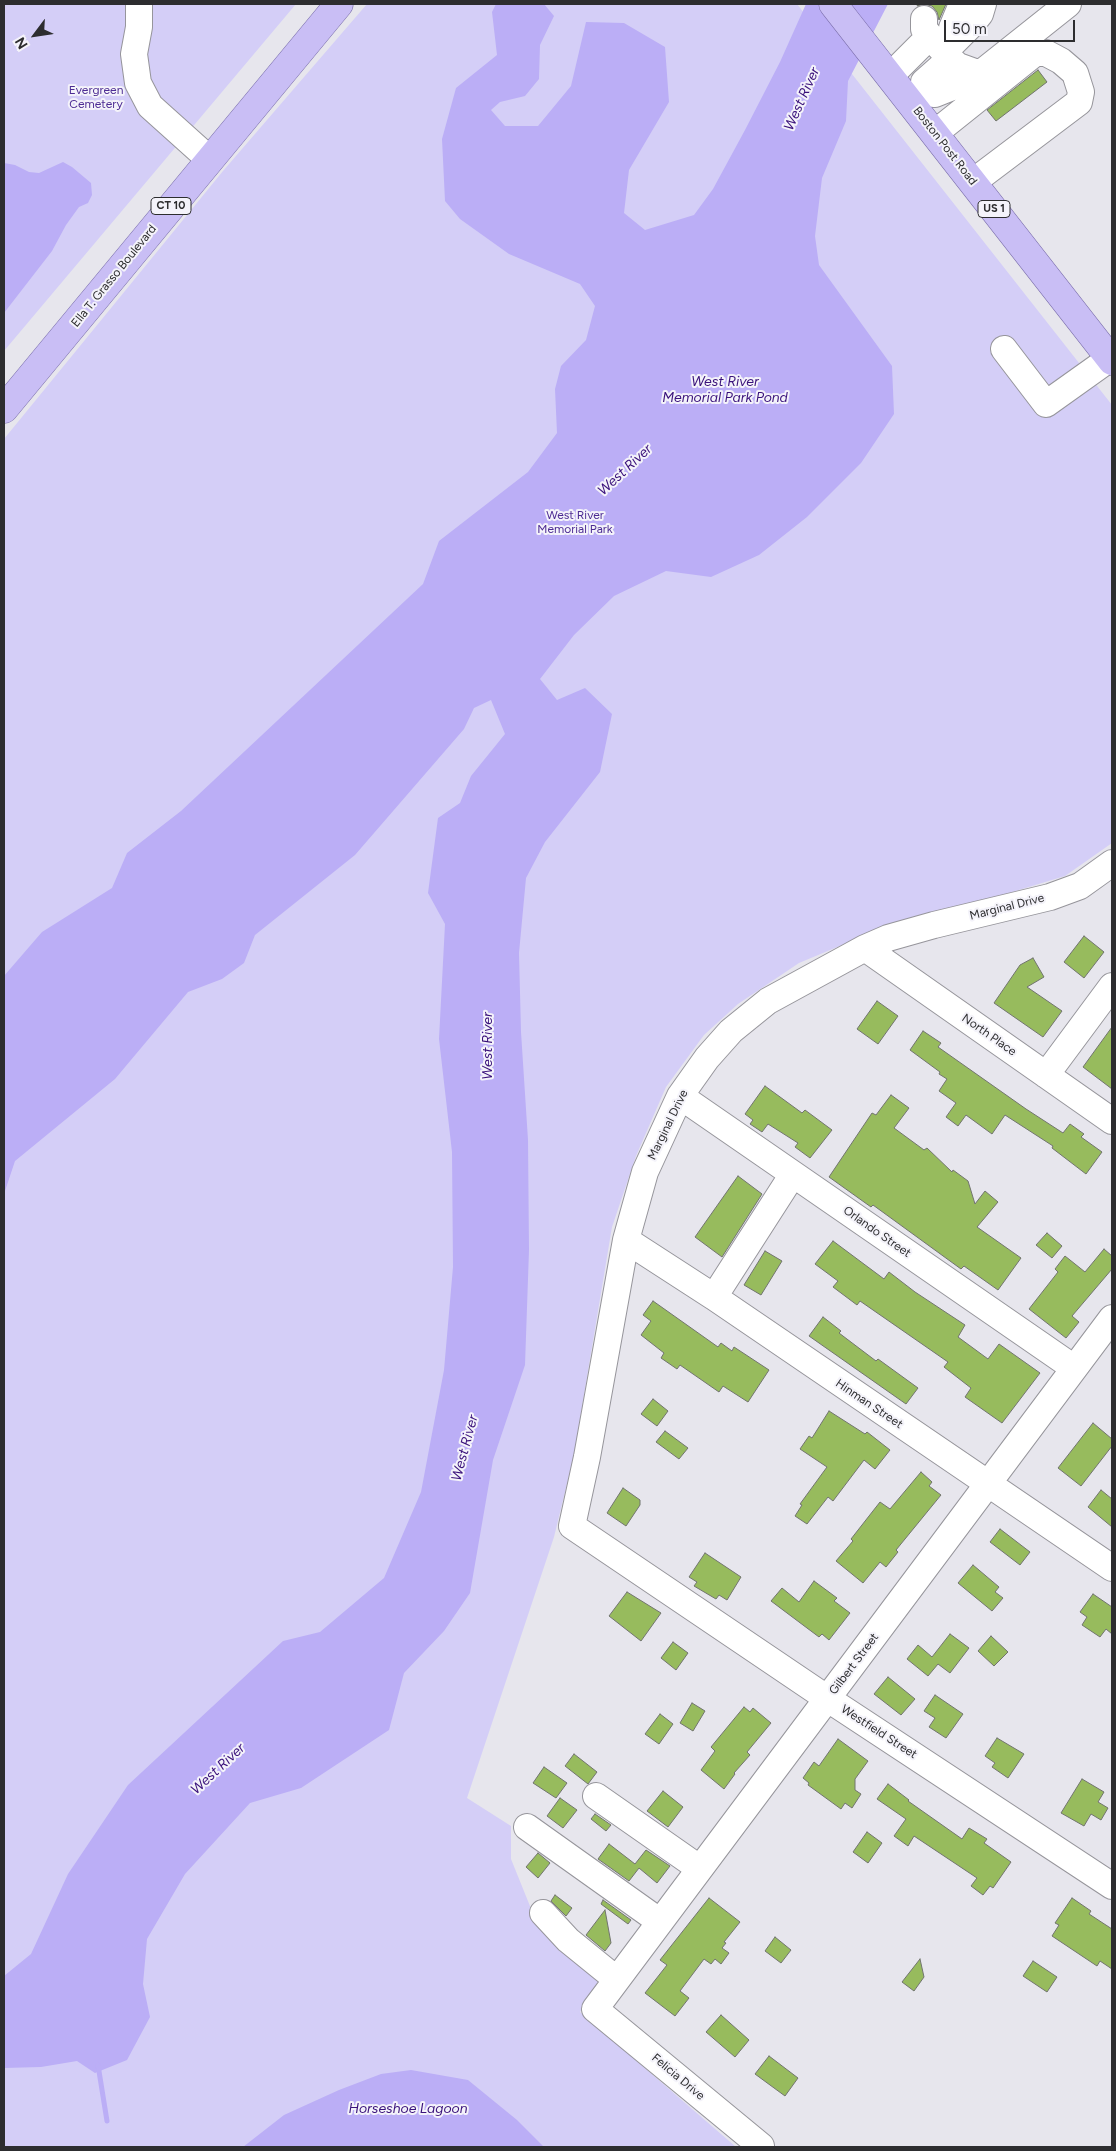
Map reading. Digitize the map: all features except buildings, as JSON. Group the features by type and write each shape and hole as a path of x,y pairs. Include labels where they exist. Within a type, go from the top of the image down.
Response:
{"main road":[{"name":"Ella T. Grasso Boulevard","path":"4,409 339,4"},
{"name":"Boston Post Road","path":"833,4 883,66 918,98 934,133 1112,358"}],"street":[{"path":"139,4 139,27 134,54 138,83 150,106 209,159"},
{"path":"949,50 952,28 962,4"},
{"path":"949,50 980,14 983,4"},
{"path":"949,50 1043,4"},
{"path":"883,66 949,50 1068,4"},
{"path":"918,98 935,94 975,78 949,50"},
{"path":"934,133 1035,53 1046,53 1061,61 1075,73 1081,92 1078,102 973,182"},
{"path":"1004,349 1046,404 1112,358"},
{"name":"Marginal Drive","path":"572,1526 587,1457 626,1240 645,1172 680,1096 707,1058 731,1031 768,1000 865,948 888,938 934,925 1050,897 1080,886 1112,863"},
{"name":"North Place","path":"865,948 1112,1121"},
{"path":"1046,1075 1112,986"},
{"name":"Orlando Street","path":"680,1096 1074,1368"},
{"path":"714,1297 793,1174"},
{"name":"Hinman Street","path":"626,1240 714,1297 1112,1568"},
{"name":"Gilbert Street","path":"595,2009 1112,1318"},
{"name":"Westfield Street","path":"572,1526 828,1699 1112,1886"},
{"path":"596,1796 699,1868"},
{"path":"526,1827 659,1921"},
{"path":"543,1913 568,1940 616,1979"},
{"name":"Felicia Drive","path":"595,2009 760,2146"}],"green space":[{"name":"Evergreen Cemetery","path":"4,4 296,4 4,351"},
{"name":"West River Memorial Park","path":"367,4 797,4 1112,405 1112,843 1065,876 854,940 799,963 738,1004 704,1035 666,1087 636,1156 612,1227 574,1455 554,1537 467,1798 511,1826 511,1859 536,1921 600,1980 580,2012 736,2147 4,2147 4,439 223,171"}],"water":[{"name":"West River Memorial Park Pond","path":"496,4 544,4 554,16 540,45 539,79 525,96 500,102 491,110 505,126 538,126 571,86 586,22 624,23 665,47 669,102 629,170 624,213 645,230 694,215 713,189 780,62 806,4 888,4 848,81 846,121 822,178 815,236 819,265 892,366 894,414 861,463 807,517 759,555 711,577 666,571 614,596 574,635 540,679 557,700 585,688 612,714 600,772 545,842 526,878 519,953 521,1032 528,1140 529,1250 525,1365 493,1460 470,1593 444,1631 404,1673 389,1730 301,1788 250,1803 185,1874 147,1939 143,1984 150,2017 127,2060 95,2073 77,2061 41,2067 4,2068 4,1976 31,1954 68,1874 128,1785 283,1641 320,1632 384,1578 421,1492 444,1370 453,1267 452,1152 439,1039 445,924 428,893 438,818 460,803 471,776 505,734 491,700 474,708 464,729 355,855 255,935 244,963 222,979 188,992 115,1079 15,1161 4,1194 4,976 42,932 112,888 127,853 181,811 423,584 439,541 528,472 557,433 555,389 561,366 586,340 595,306 580,284 509,254 460,219 445,201 442,139 456,88 497,55 492,12"},
{"path":"63,162 91,183 92,195 88,203 79,207 66,225 52,251 4,313 4,163 15,165 29,172 39,173"},
{"name":"Horseshoe Lagoon","path":"411,2070 468,2080 517,2120 544,2147 243,2147 284,2115 339,2090 381,2074"}],"waterway":[{"path":"98,2065 107,2121"}],"water label":[{"name":"West River","path":"802,99"},
{"name":"West River","path":"625,470"},
{"name":"West River","path":"488,1046"},
{"name":"West River","path":"465,1448"},
{"name":"West River","path":"218,1769"}]}
